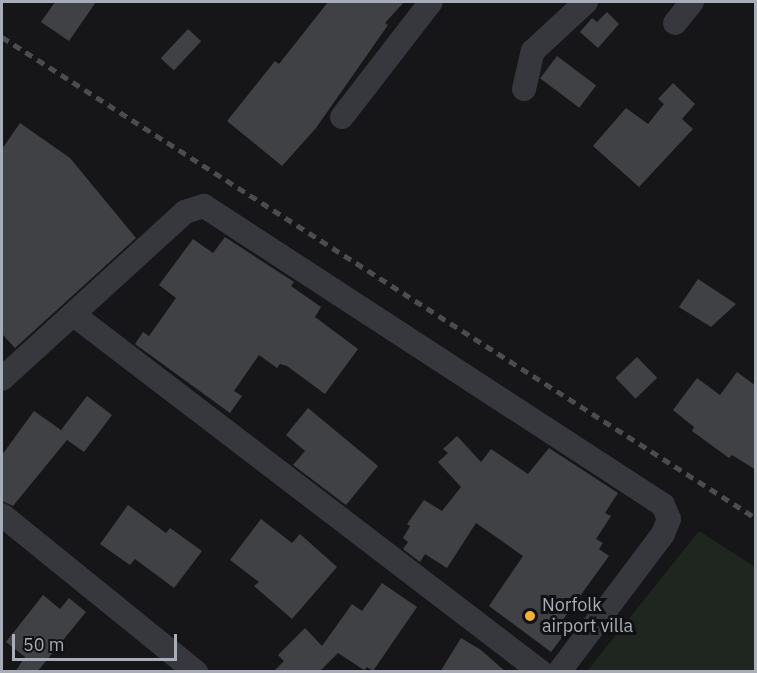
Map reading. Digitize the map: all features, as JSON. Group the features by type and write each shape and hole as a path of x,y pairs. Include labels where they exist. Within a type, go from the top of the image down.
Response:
{"street":[{"path":"342,117 431,2"},
{"path":"524,89 533,51 586,2"},
{"path":"675,23 692,2"},
{"path":"2,379 185,212 204,206 663,505 669,519 663,534 560,672"},
{"path":"74,315 541,672"},
{"path":"2,515 196,672"}],"shaded area":[{"path":"699,531 755,567 755,671 587,671"}],"building":[{"path":"55,2 96,2 69,41 41,22"},
{"path":"328,2 404,2 385,23 388,25 316,128 282,166 227,121 275,61 279,64"},
{"path":"607,12 619,24 598,48 580,32 592,18 597,22"},
{"path":"188,29 201,41 174,71 161,58"},
{"path":"557,56 596,85 579,108 540,78"},
{"path":"673,83 695,104 682,119 693,129 639,187 593,146 626,108 648,124 664,104 658,99"},
{"path":"20,123 70,158 136,238 15,348 2,334 2,149"},
{"path":"225,237 294,282 291,286 321,307 315,317 358,349 325,394 287,366 280,364 277,368 259,355 234,391 242,396 230,413 135,344 143,332 149,336 176,298 159,285 193,239 213,253"},
{"path":"698,279 736,304 711,327 679,307"},
{"path":"637,357 657,378 636,399 615,378"},
{"path":"737,372 756,386 756,470 732,455 729,458 692,431 694,427 673,410 697,378 720,395"},
{"path":"87,396 112,415 84,452 67,440 13,506 2,501 2,455 34,411 61,430"},
{"path":"308,408 378,466 346,505 293,465 305,451 286,435"},
{"path":"457,436 481,462 491,449 528,474 549,448 618,493 605,513 611,516 596,539 603,543 599,549 609,556 562,621 570,627 551,652 489,606 523,556 476,523 447,568 425,554 420,562 403,549 408,542 403,538 410,526 407,524 424,500 442,511 461,487 438,462 448,453 443,449"},
{"path":"128,505 166,533 170,528 202,551 174,588 135,559 130,565 100,544"},
{"path":"261,519 292,543 300,534 337,567 292,619 254,586 259,582 230,560"},
{"path":"382,583 417,607 373,671 367,667 364,670 338,653 319,672 273,672 284,661 278,655 305,628 322,646 352,604 362,611"},
{"path":"43,595 60,609 69,598 86,612 37,672 15,672 25,657 6,642"},
{"path":"461,638 481,650 506,672 440,672"}],"railway":[{"path":"2,37 756,518"}],"place":[{"name":"Norfolk airport villa","path":"530,616"}]}
